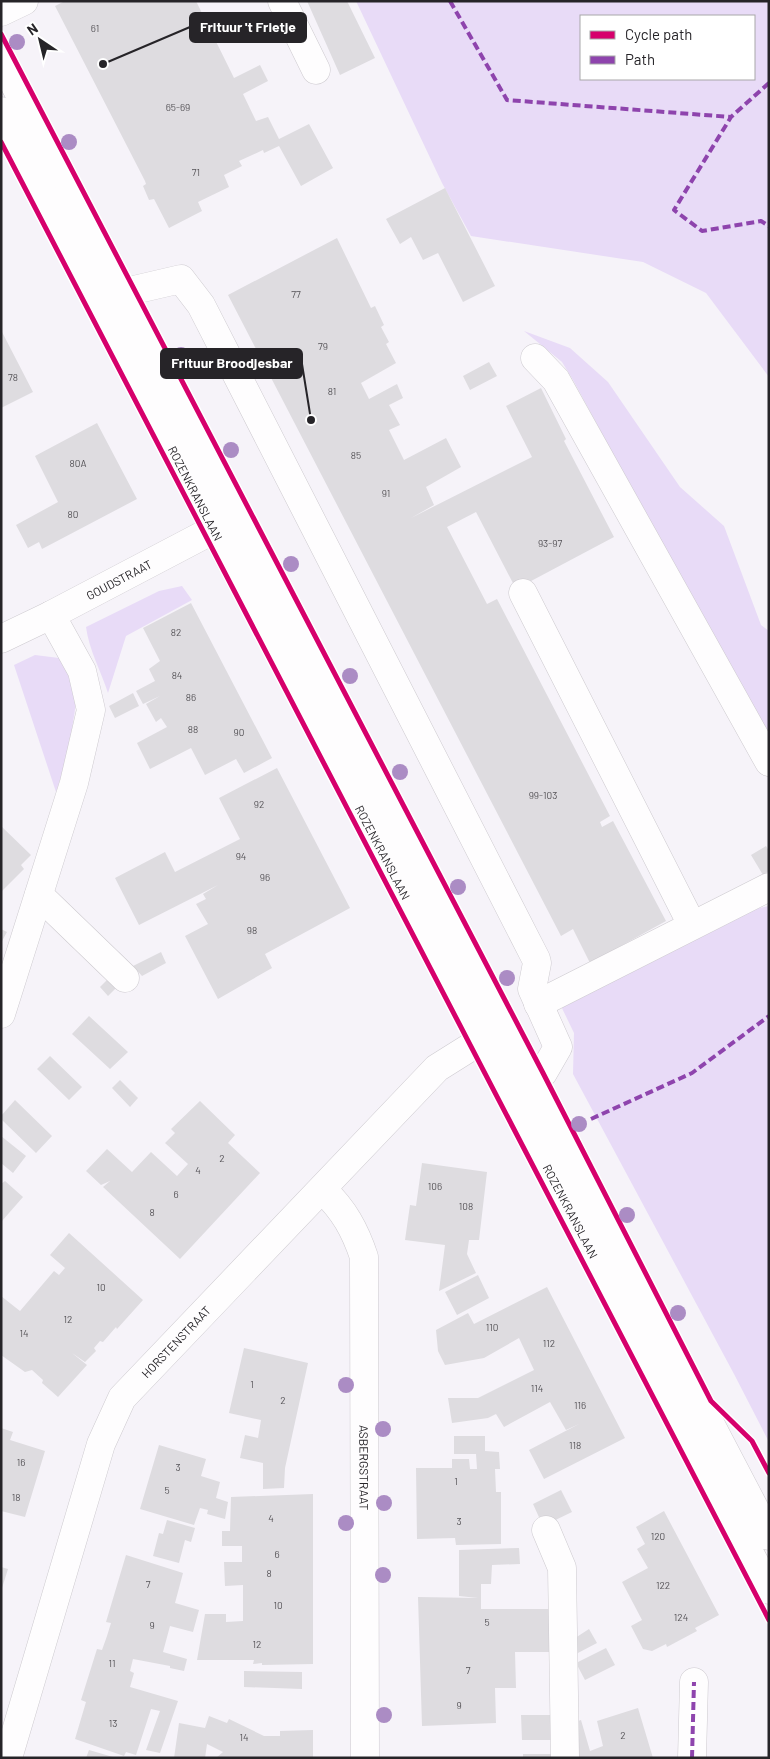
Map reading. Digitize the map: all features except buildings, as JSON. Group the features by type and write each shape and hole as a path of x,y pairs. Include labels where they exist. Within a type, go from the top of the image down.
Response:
{"street":[{"path":"1,12 24,1"},
{"path":"282,1 316,70"},
{"name":"ROZENKRANSLAAN","path":"1,58 110,298 491,1033 769,1590"},
{"name":"ROZENKRANSLAAN","path":"1,111 110,298"},
{"path":"110,298 181,279 201,304 536,959 537,963 532,989 558,1047 543,1073 532,1083"},
{"path":"535,358 556,380 769,762"},
{"name":"GOUDSTRAAT","path":"1,638 51,615 225,523"},
{"path":"524,594 692,925"},
{"path":"1,1014 74,783 92,710 82,672 51,615"},
{"path":"538,1004 769,888"},
{"path":"39,895 125,978"},
{"name":"ROZENKRANSLAAN","path":"491,1033 532,1083 769,1536"},
{"name":"HORSTENSTRAAT","path":"8,1758 101,1444 122,1398 323,1190 437,1068 491,1033"},
{"name":"ASBERGSTRAAT","path":"323,1190 338,1204 354,1228 364,1256 365,1758"},
{"path":"546,1530 562,1568 565,1758"},
{"path":"692,1758 694,1682"}],"shaded area":[{"path":"356,1 769,1 769,377 706,293 643,262 471,236 442,183"},
{"path":"524,331 570,348 608,382 680,487 724,526 761,625 769,631 769,742 573,380 562,362"},
{"path":"182,586 192,600 126,636 108,693 92,652 86,627 159,591"},
{"path":"35,655 59,658 71,676 77,696 68,756 56,792 14,665"},
{"path":"769,906 769,1442 573,1074 574,1033 560,1004 751,910"}],"marked path":[{"path":"450,1 507,100 731,117"},
{"path":"769,83 731,117 674,210 702,231 761,221 769,226"},
{"path":"591,1119 692,1073 769,1016"},
{"path":"692,1758 694,1682"}],"cycle path":[{"path":"1,34 543,1073 711,1401 752,1441 769,1473"},
{"path":"1,142 769,1620"}],"place":[{"name":"Frituur 't Frietje","path":"103,64"},
{"name":"Frituur Broodjesbar","path":"311,420"}]}
